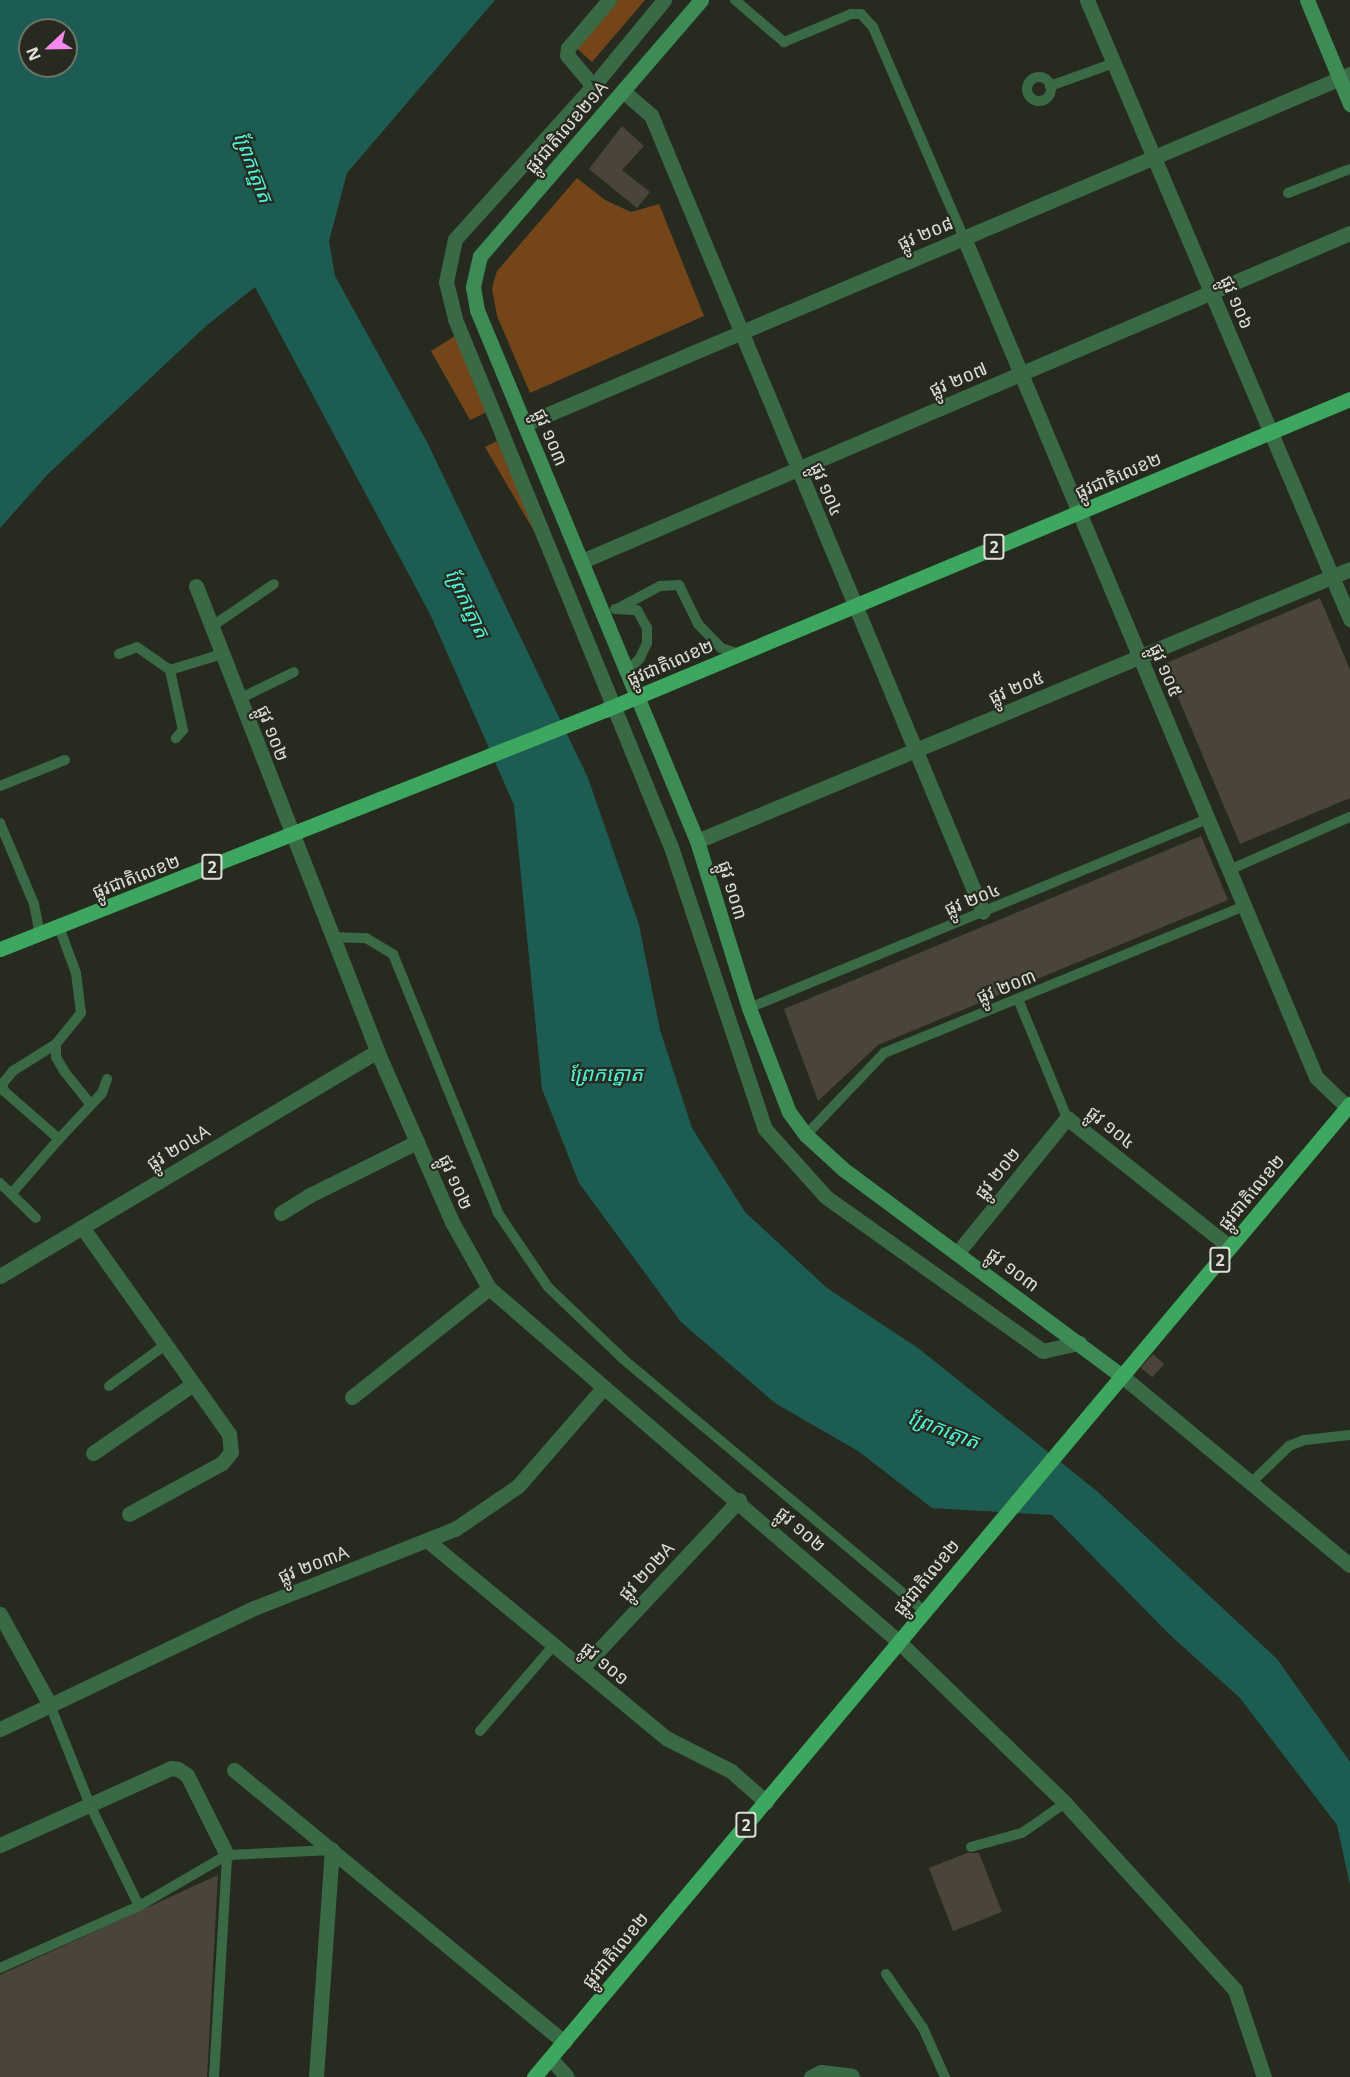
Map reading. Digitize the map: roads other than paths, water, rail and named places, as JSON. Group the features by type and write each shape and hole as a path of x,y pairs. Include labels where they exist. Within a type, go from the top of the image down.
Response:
{"main road":[{"name":"ផ្លូវជាតិលេខ២","path":"0,949 292,836 610,708 1350,399"},
{"name":"ផ្លូវជាតិលេខ២","path":"534,2077 1348,1105"}],"street":[{"path":"593,86 567,56 568,48 609,0"},
{"path":"664,0 593,86 455,239 446,282 455,319 610,708 671,847 765,1129 826,1197 1043,1351 1079,1343"},
{"name":"ផ្លូវជាតិលេខ២១A","path":"473,287 480,256 702,0"},
{"name":"ផ្លូវ ១០៦","path":"1087,0 1350,619"},
{"path":"1307,0 1345,76 1350,104"},
{"name":"ផ្លូវ ២០៨","path":"525,424 1345,76"},
{"name":"ផ្លូវ ១០៤","path":"623,91 651,115 983,912"},
{"name":"ផ្លូវ ២០៧","path":"582,561 1350,233"},
{"name":"ផ្លូវ ១០៥","path":"964,238 1316,1077 1348,1105"},
{"name":"ផ្លូវ ១០៣","path":"473,287 477,310 582,561 610,610 628,670 697,841 749,1008 789,1112 806,1135 843,1169 958,1252 1122,1376"},
{"name":"ផ្លូវ ២០៥","path":"697,841 1350,569"},
{"name":"ផ្លូវ ១០២","path":"195,586 377,1051 452,1222 489,1288 739,1500 898,1641 1065,1803 1235,1990 1264,2077"},
{"name":"ផ្លូវ ២០៤A","path":"0,1276 377,1051"},
{"name":"ផ្លូវ ១០៤","path":"1067,1118 1230,1247"},
{"name":"ផ្លូវ ២០២","path":"958,1252 1067,1118"},
{"path":"281,1213 308,1196 417,1143"},
{"path":"82,1227 229,1434 231,1452 222,1463 129,1514"},
{"path":"352,1397 489,1288"},
{"path":"1122,1376 1350,1564"},
{"path":"93,1453 193,1384"},
{"name":"ផ្លូវ ២០៣A","path":"0,1729 254,1608 428,1541 484,1512 518,1486 604,1387"},
{"name":"ផ្លូវ ២០២A","path":"582,1668 739,1500"},
{"name":"ផ្លូវ ១០១","path":"428,1541 666,1738 731,1771 766,1802"},
{"path":"0,1614 50,1705"},
{"path":"0,1845 171,1768 178,1768 187,1775 226,1855"},
{"path":"234,1770 564,2042"},
{"path":"316,2077 332,1850"},
{"path":"550,2058 567,2077"},
{"path":"811,2077 821,2072 852,2076"}],"lane":[{"path":"735,0 784,42 851,14 861,15 873,27 964,238"},
{"path":"1050,86 1114,63"},
{"path":"1288,193 1350,169"},
{"path":"212,627 274,584"},
{"path":"610,610 660,586 679,585 698,624 721,648 739,654"},
{"path":"610,610 637,610 647,628 647,643 640,658 628,670"},
{"path":"118,654 137,647 170,670 183,730 176,738"},
{"path":"170,670 222,654"},
{"path":"239,699 294,672"},
{"path":"0,786 65,760"},
{"path":"1229,870 1350,818"},
{"name":"ផ្លូវ ២០៤","path":"749,1008 1208,819"},
{"path":"0,823 34,904 40,934"},
{"name":"ផ្លូវ ២០៣","path":"806,1135 885,1053 1244,906"},
{"path":"58,1139 10,1100 2,1084 29,1058 56,1044 81,1013 76,973 59,927"},
{"path":"332,937 366,938 393,954 498,1213 548,1287 623,1359 923,1610"},
{"name":"ផ្លូវ ១០៤","path":"1018,999 1067,1118"},
{"path":"56,1044 56,1057 92,1105"},
{"path":"12,1193 58,1139 92,1105 107,1079"},
{"path":"0,1183 36,1218"},
{"path":"109,1386 165,1345"},
{"path":"1251,1483 1289,1446 1305,1440 1350,1435"},
{"path":"480,1731 554,1646"},
{"path":"50,1705 90,1805 139,1906"},
{"path":"971,1847 1022,1833 1065,1803"},
{"path":"0,1968 139,1906 226,1855 332,1850"},
{"path":"214,2077 226,1855"},
{"path":"886,1974 923,2028 945,2077"}],"water":[{"name":"ព្រែកត្នោត","path":"0,0 495,0 347,173 329,241 335,276 427,442 588,778 639,925 660,1030 692,1128 745,1212 827,1288 918,1348 1098,1492 1277,1659 1350,1762 1350,1885 1337,1825 1240,1698 1169,1634 1052,1515 932,1508 858,1451 775,1403 681,1322 579,1183 542,1089 514,805 430,614 255,287 206,326 48,474 0,528"}]}
